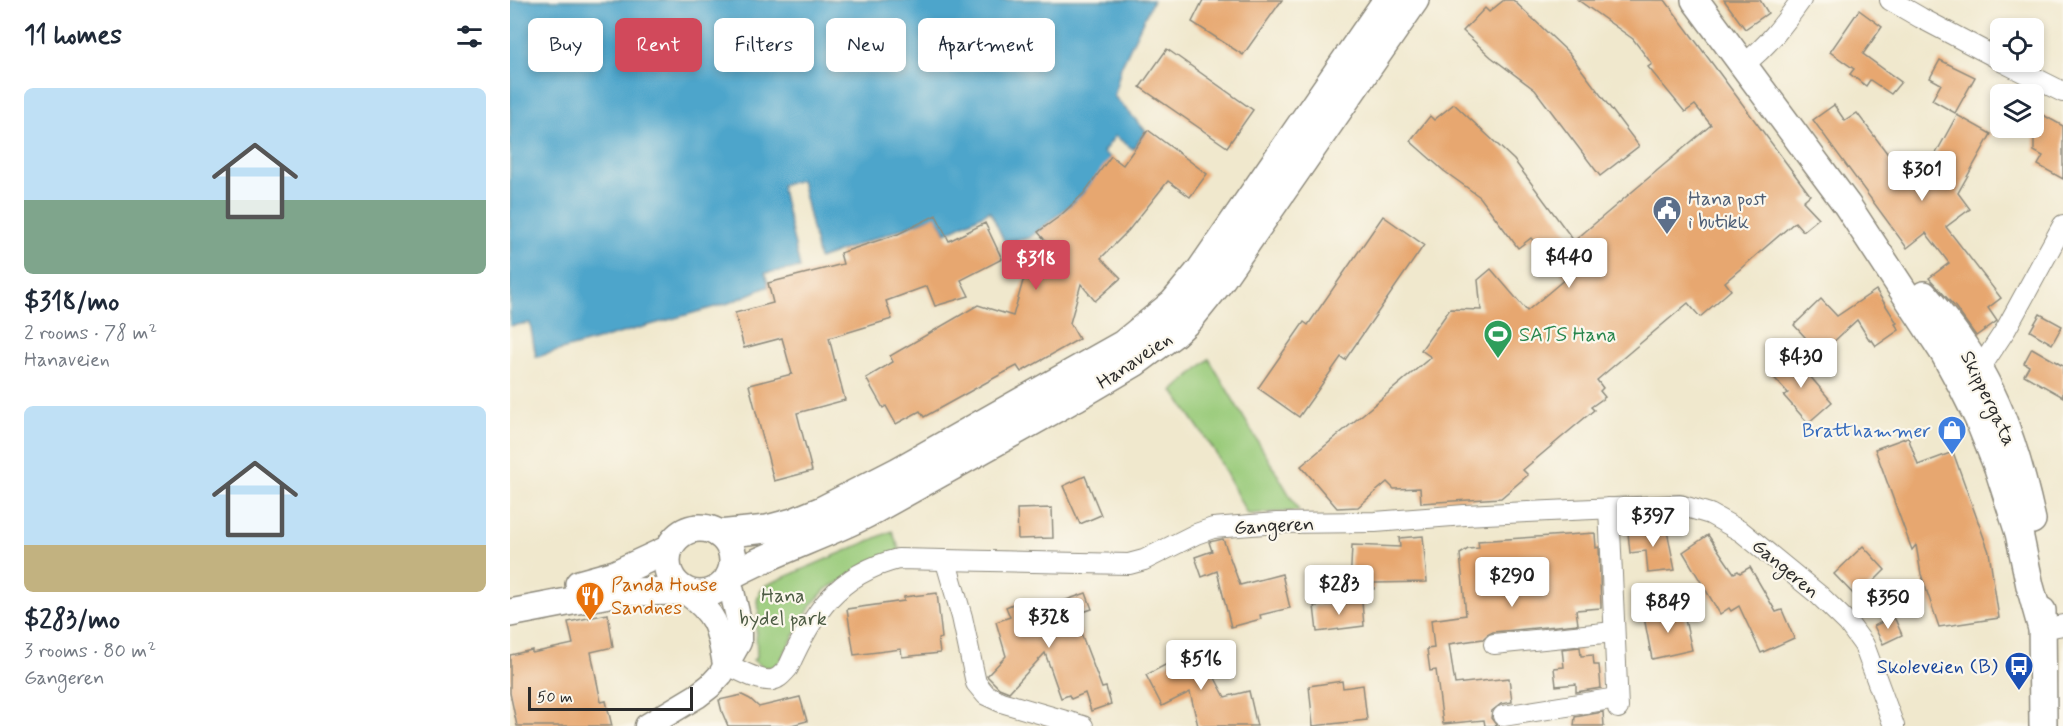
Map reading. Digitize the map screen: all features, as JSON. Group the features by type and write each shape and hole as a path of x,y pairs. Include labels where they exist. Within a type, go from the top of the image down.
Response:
{"main road":[{"name":"Hanaveien","path":"719,534 767,529 820,511 898,471 1099,358 1143,329 1173,303 1201,269 1388,0"},
{"name":"Hanaveien","path":"729,578 767,556 834,531 867,514 1114,376 1174,334 1190,319 1220,283 1415,0"},
{"name":"Skippergata","path":"1695,0 1847,205 1944,353 1997,405 2017,457 2032,519 2052,627 2043,726"},
{"path":"510,613 619,592 706,594 716,591 729,578 733,567 731,548 719,534 700,528 689,530 675,539 669,549 667,568 670,577 686,592"},
{"path":"510,595 576,585 615,574 669,549"}],"street":[{"path":"1743,65 1758,54 1786,22 1801,0"},
{"path":"1890,0 1990,55"},
{"path":"2024,72 2063,92"},
{"path":"1971,378 2006,329 2063,225"},
{"name":"Gangeren","path":"725,664 772,680 781,675 788,668 819,610 830,596 845,584 884,563 898,559 946,562 972,560 1129,564 1144,560 1213,528 1277,523 1375,522 1680,505 1710,514 1742,532 1772,555 1841,616 1864,645 1894,726"},
{"path":"1503,716 1618,703 1609,508"},
{"path":"946,562 962,617 976,683 986,695 1001,702 1083,726"},
{"path":"647,726 703,692 721,674 739,642 739,621 729,578"},
{"path":"686,592 704,605 713,618 718,629 725,664"},
{"path":"1494,645 1614,632"}],"green space":[{"path":"1209,359 1299,511 1247,514 1214,450 1173,391"},
{"name":"Hana bydel park","path":"892,531 900,551 826,589 812,604 780,661 774,667 763,667 753,660 757,657 756,625 759,609 757,601 759,593 766,585"}],"water":[{"path":"510,0 1153,0 1121,67 1114,96 1146,131 1133,149 1115,136 1103,152 1112,159 1080,197 1029,238 1005,243 990,211 946,233 936,216 819,259 801,180 781,185 800,268 765,273 769,286 729,303 536,357 530,323 510,326"}],"building":[{"path":"1203,0 1282,0 1243,55 1192,22"},
{"path":"1504,0 1513,0 1569,53 1639,146 1600,176 1535,90 1491,57 1463,31 1485,8 1489,12"},
{"path":"1578,0 1665,0 1810,195 1803,201 1819,218 1803,231 1795,222 1725,282 1731,290 1700,317 1688,303 1597,380 1603,388 1600,391 1605,397 1591,407 1594,410 1523,470 1528,475 1501,498 1421,503 1420,488 1394,489 1387,482 1358,507 1337,508 1301,466 1431,357 1421,350 1450,309 1481,310 1478,280 1491,269 1527,311 1566,278 1531,238 1518,248 1480,197 1444,171 1410,141 1430,116 1434,120 1454,104 1514,160 1574,241 1711,125 1695,105 1685,112 1648,67 1652,64 1633,39"},
{"path":"1724,0 1760,0 1768,13 1745,29"},
{"path":"1859,10 1882,27 1863,54 1901,82 1891,94 1870,80 1866,86 1850,74 1854,69 1830,52"},
{"path":"1167,49 1253,110 1227,147 1140,87"},
{"path":"1940,60 1975,77 1955,113 1932,100 1941,84 1930,78"},
{"path":"1834,105 1845,121 1857,113 1905,177 1935,155 1957,115 1990,133 1958,193 1970,209 1946,227 2001,298 1988,308 1997,321 1976,336 1956,308 1929,278 1949,263 1926,233 1907,248 1813,120"},
{"path":"2044,116 2063,126 2063,179 2038,165 2043,156 2034,151 2034,138 2044,138"},
{"path":"1148,130 1207,174 1190,197 1168,181 1128,231 1101,258 1121,278 1095,301 1081,284 1070,323 1079,339 1021,372 1017,366 924,417 920,411 896,424 886,406 883,408 866,378 893,362 890,356 978,305 1013,316 1023,281 1061,259 1038,232 1060,216 1084,193 1111,156 1123,165"},
{"path":"936,215 949,241 985,223 1002,259 961,280 969,296 935,306 927,286 886,301 892,319 829,338 845,400 797,413 812,471 774,481 749,385 792,374 782,338 744,348 735,313 773,303 768,283 843,264 840,253 898,234"},
{"path":"1383,216 1424,245 1345,360 1341,357 1299,417 1258,388 1304,322 1308,325"},
{"path":"1876,290 1899,330 1876,346 1872,340 1870,341 1857,320 1829,346 1825,341 1816,349 1794,325 1821,299 1837,316"},
{"path":"2040,314 2062,326 2052,344 2030,331"},
{"path":"2032,348 2063,366 2063,397 2024,375 2029,366 2024,363"},
{"path":"1791,354 1832,402 1808,423 1784,396 1788,393 1770,373"},
{"path":"1908,437 1918,465 1953,452 1989,552 1999,618 1939,627 1921,574 1916,545 1912,550 1875,449"},
{"path":"1085,476 1101,515 1080,524 1063,486"},
{"path":"1052,508 1053,538 1018,539 1017,509"},
{"path":"1666,526 1675,570 1648,573 1646,551 1630,553 1628,532"},
{"path":"1595,533 1596,548 1599,547 1601,608 1576,610 1578,624 1493,632 1483,639 1449,644 1455,684 1509,678 1512,702 1501,704 1492,711 1491,718 1497,726 1485,726 1484,720 1443,724 1436,670 1430,671 1427,649 1434,648 1431,620 1466,615 1460,554 1468,549 1479,548 1478,541"},
{"path":"1708,535 1734,573 1738,571 1740,573 1750,567 1776,612 1782,610 1794,638 1761,653 1739,606 1731,611 1729,608 1720,614 1683,552"},
{"path":"1423,536 1427,582 1374,583 1374,589 1350,588 1352,545 1400,547 1399,538"},
{"path":"1223,539 1240,585 1282,574 1290,608 1260,615 1261,619 1231,627 1217,571 1202,577 1195,557 1212,551 1209,542"},
{"path":"1863,546 1885,570 1857,598 1834,574"},
{"path":"937,593 942,638 938,639 940,653 902,657 901,649 854,655 847,609 904,601 904,597"},
{"path":"1086,593 1092,609 1074,615 1102,688 1106,687 1111,704 1091,711 1085,693 1071,699 1069,695 1061,698 1045,653 1009,692 999,688 987,676 1006,656 996,622 1010,617 1006,607 1022,600 1026,611 1040,605 1041,609"},
{"path":"1362,602 1364,626 1317,632 1314,606"},
{"path":"1683,611 1692,650 1652,659 1644,617"},
{"path":"608,614 613,647 591,652 601,702 606,701 612,726 517,726 510,693 510,655 532,650 532,653 573,644 568,622"},
{"path":"1888,619 1895,619 1902,635 1883,644 1874,626"},
{"path":"1197,644 1225,697 1249,691 1257,726 1198,726 1190,692 1162,706 1146,675 1173,661 1171,657"},
{"path":"1580,647 1581,656 1593,655 1594,665 1599,665 1601,688 1576,692 1576,684 1556,686 1554,668 1564,667 1562,649"},
{"path":"1342,681 1343,688 1363,685 1367,720 1313,726 1309,686"},
{"path":"742,695 759,707 800,697 807,721 788,726 728,726 719,700"},
{"path":"1603,712 1604,726 1574,726 1575,717"}],"place":[{"name":"Hana post i butikk","path":"1667,236"},
{"name":"SATS Hana","path":"1498,360"},
{"name":"Bratthammer","path":"1952,456"},
{"name":"Panda House Sandnes","path":"590,622"},
{"name":"Skoleveien (B)","path":"2019,692"}]}
